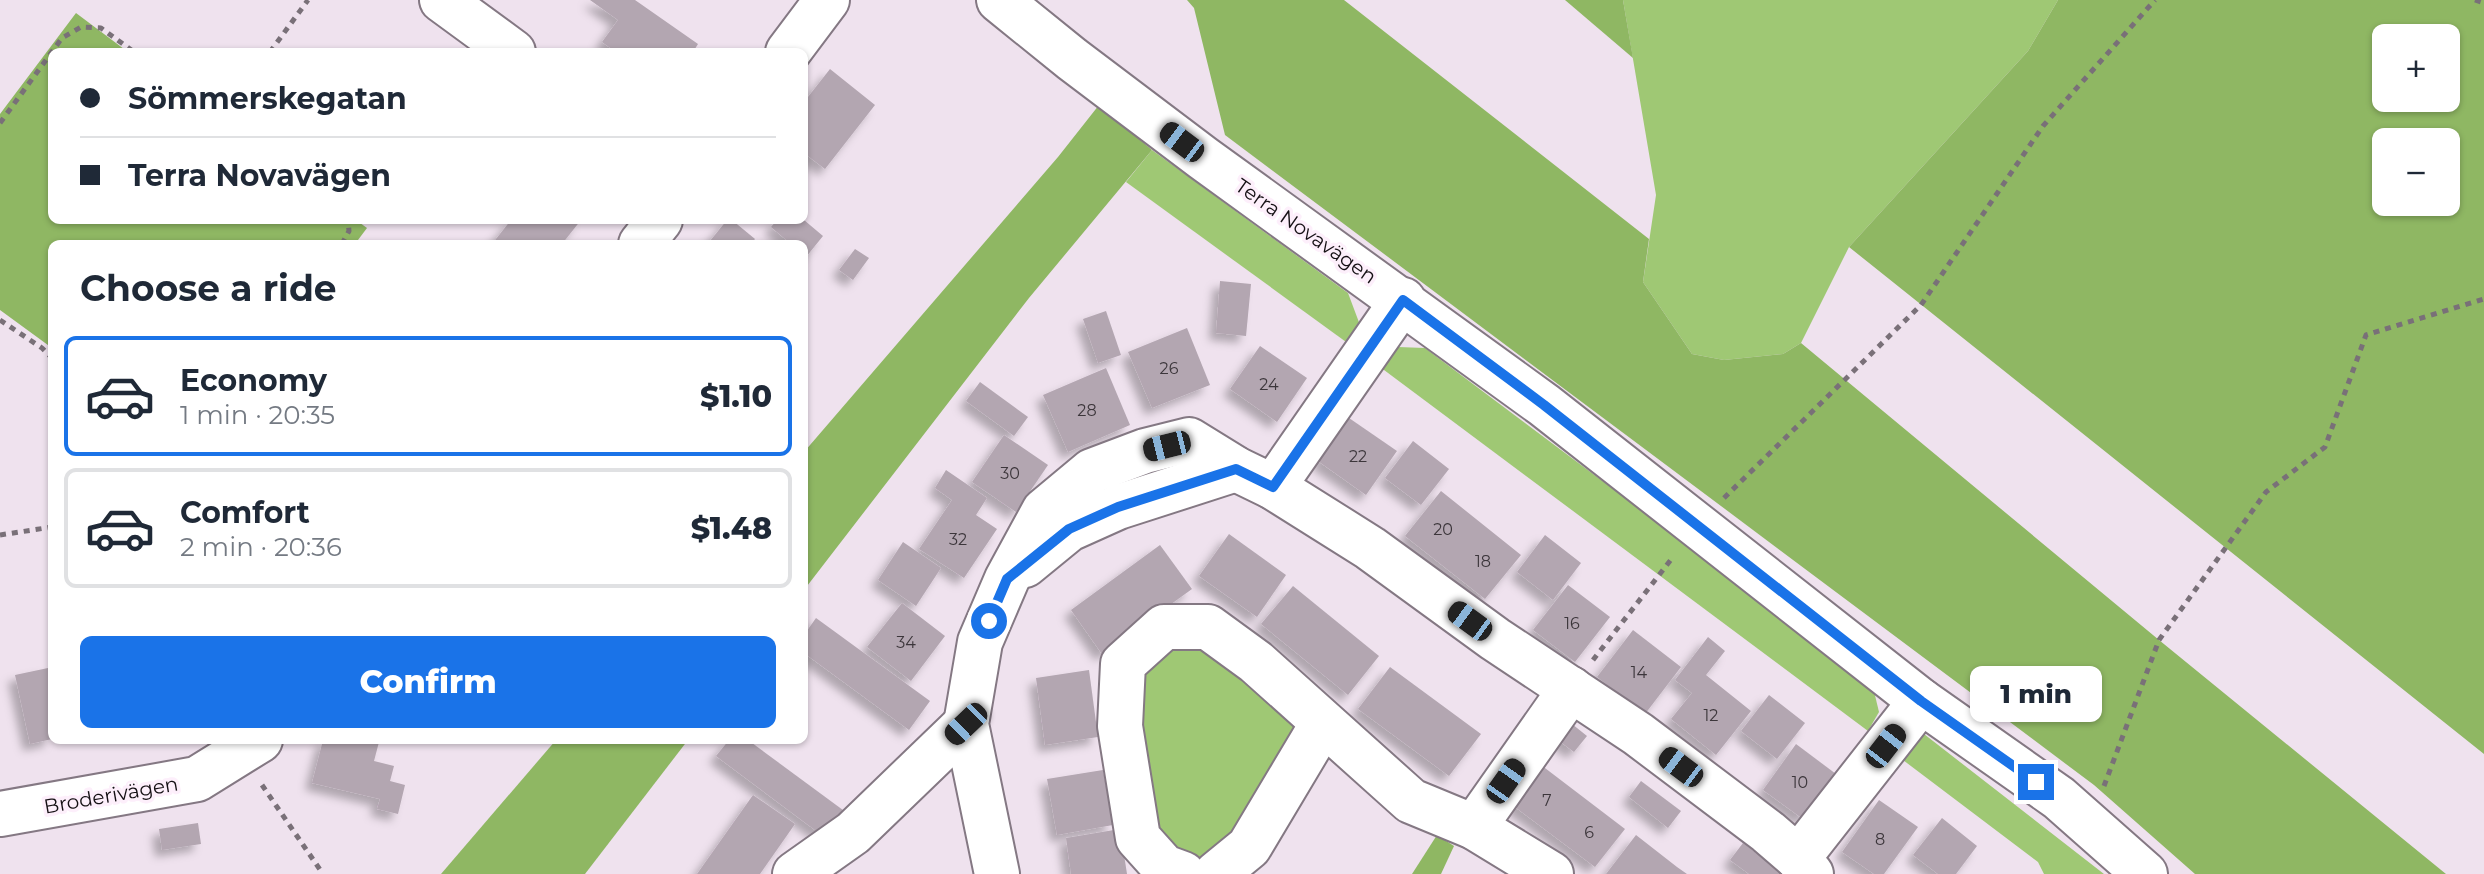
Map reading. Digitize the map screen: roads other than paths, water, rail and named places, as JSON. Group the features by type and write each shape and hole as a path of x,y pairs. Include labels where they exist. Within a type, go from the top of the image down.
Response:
{"street":[{"path":"442,0 508,48"},
{"path":"791,48 827,0"},
{"name":"Terra Novavägen","path":"999,0 1203,158 1544,405 1921,701 2059,798 2145,874"},
{"path":"644,240 657,224"},
{"path":"1007,579 1069,529 1118,507 1254,478 1403,300"},
{"path":"997,874 966,724 980,642 1007,579 1044,511 1092,471 1145,451 1189,440 1370,548 1495,639 1638,734 1805,866 1921,701"},
{"path":"1183,874 1164,867 1138,838 1120,726 1123,664 1164,627 1208,627 1256,662 1411,801 1474,827 1551,874"},
{"path":"1474,827 1571,689"},
{"path":"1216,874 1249,847 1323,723"},
{"path":"795,874 833,861 853,833 966,724"},
{"name":"Broderivägen","path":"0,814 197,779 250,746"}]}
